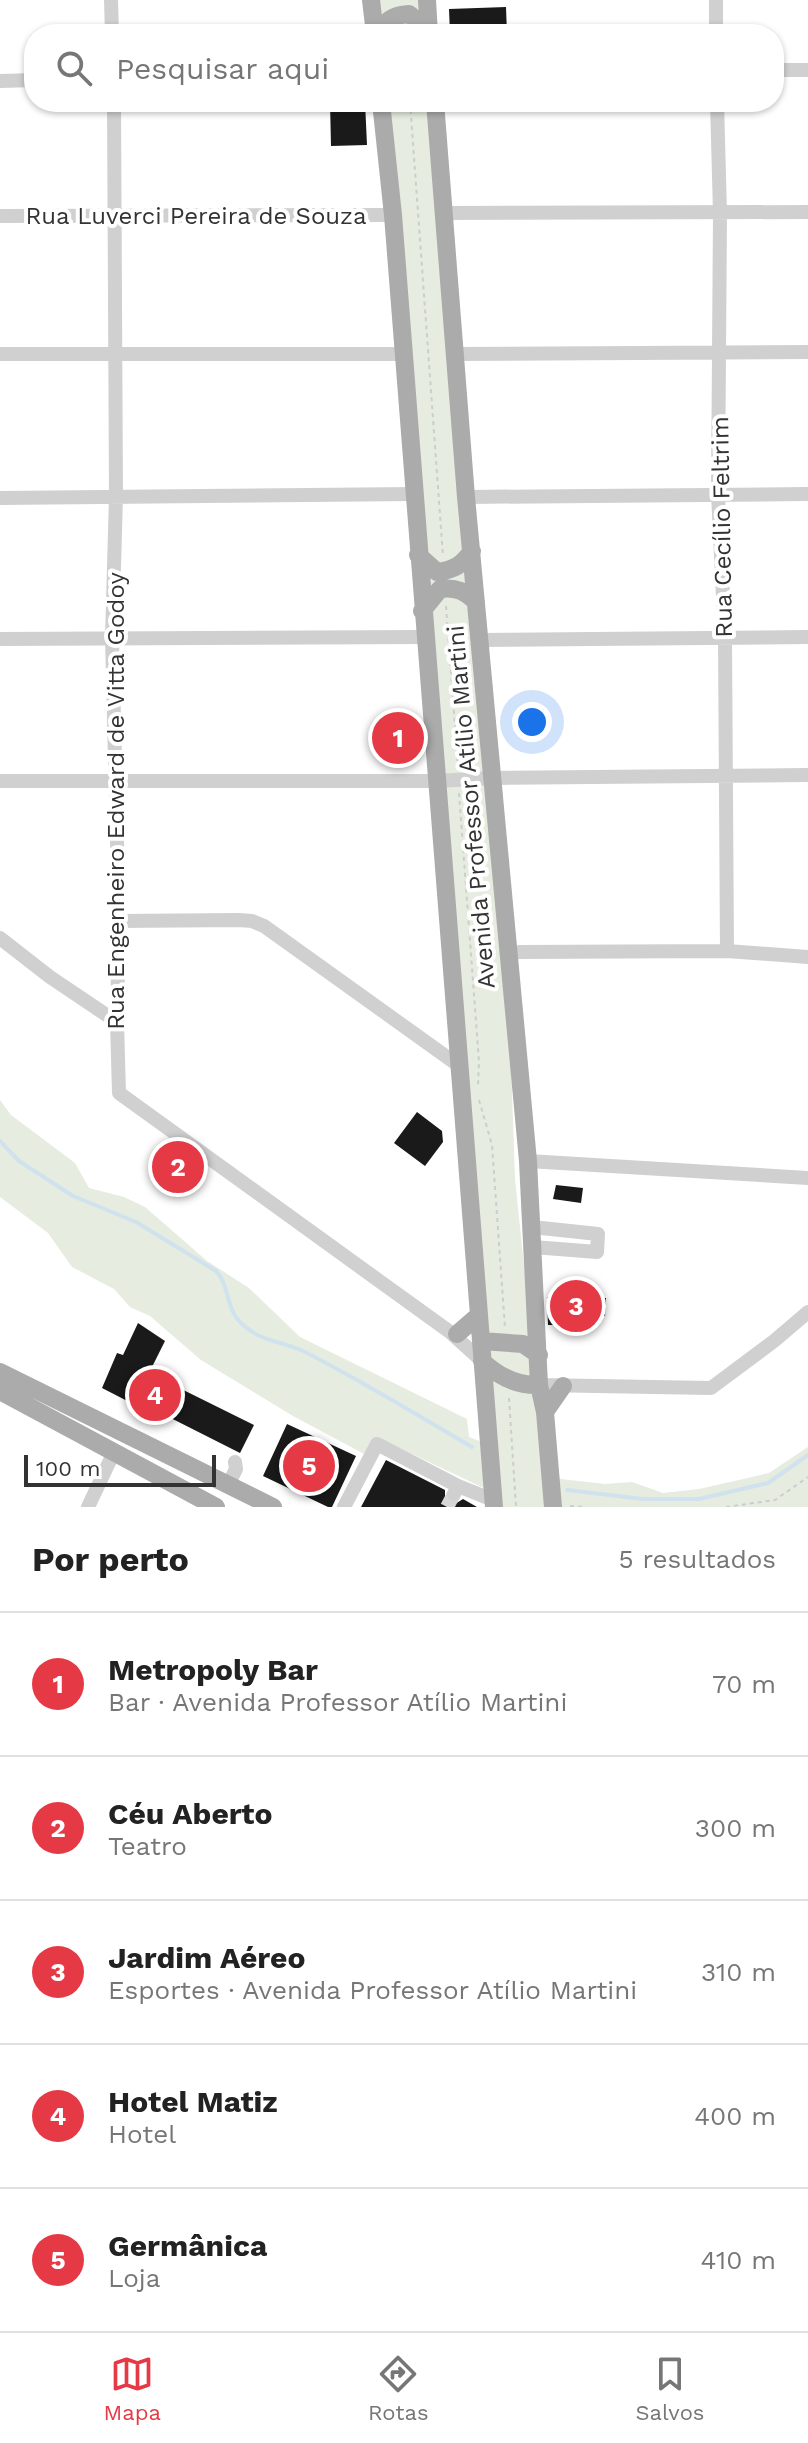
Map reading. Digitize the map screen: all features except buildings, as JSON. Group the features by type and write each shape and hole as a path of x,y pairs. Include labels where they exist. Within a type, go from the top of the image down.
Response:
{"main road":[{"path":"371,0 375,24"},
{"path":"427,0 428,24"},
{"path":"385,24 395,15 409,14 420,24"},
{"name":"Avenida Professor Atílio Martini","path":"382,112 393,215 493,1504"},
{"name":"Avenida Professor Atílio Martini","path":"436,112 466,497 528,1161 539,1385 545,1412 553,1507"},
{"path":"422,611 451,570 464,563 472,551"},
{"path":"418,555 445,580 465,591 476,602"},
{"path":"453,1333 479,1315"},
{"path":"481,1341 523,1344 539,1355"},
{"path":"482,1361 508,1380 529,1386 539,1385"},
{"path":"0,1372 235,1469 273,1507"},
{"path":"545,1412 563,1386"},
{"path":"0,1391 216,1507"}],"street":[{"path":"111,0 112,24"},
{"path":"716,0 716,24"},
{"path":"784,70 808,70"},
{"path":"0,81 24,80"},
{"name":"Rua Engenheiro Edward de Vitta Godoy","path":"114,112 116,496 112,638 119,921 119,1093 453,1333 482,1361"},
{"name":"Rua Cecílio Feltrim","path":"717,112 720,213 718,494 725,639 727,951"},
{"path":"443,213 808,212"},
{"name":"Rua Luverci Pereira de Souza","path":"0,216 393,215"},
{"path":"454,354 808,352"},
{"path":"0,354 404,354"},
{"path":"0,498 414,494"},
{"path":"466,497 808,494"},
{"path":"0,639 424,637"},
{"path":"479,640 808,637"},
{"path":"0,781 436,781 808,775"},
{"path":"119,921 239,920 264,926 458,1065"},
{"path":"0,938 50,977 117,1022"},
{"path":"519,952 727,951 808,957"},
{"path":"528,1161 808,1178"},
{"path":"532,1227 598,1234 597,1252 533,1247"},
{"path":"539,1385 711,1388 808,1312"},
{"name":"Rua Engenheiro Edward de Vitta Godoy","path":"453,1333 481,1341"},
{"path":"344,1507 377,1444 456,1490 493,1504"},
{"path":"88,1507 114,1452"}],"path":[{"path":"411,112 479,1062 477,1095 492,1145 506,1343"},
{"path":"508,1380 516,1507"},
{"path":"726,1507 775,1500 808,1477"}],"shaded area":[{"path":"373,0 423,0 425,24 376,24"},
{"path":"384,112 431,112 511,1064 515,1179 549,1507 496,1507"},
{"path":"0,1100 11,1115 75,1163 89,1188 124,1197 145,1207 207,1261 249,1288 300,1337 467,1419 469,1437 482,1442 486,1489 378,1438 366,1455 293,1416 201,1360 150,1316 130,1307 114,1289 72,1267 48,1233 0,1197"},
{"path":"808,1447 808,1507 551,1507 552,1478 605,1484 632,1482 663,1493 699,1489 769,1473"}],"waterway":[{"path":"0,1141 19,1161 73,1196 136,1222 216,1271 235,1315 247,1328 326,1363 472,1447"},
{"path":"567,1490 643,1499 699,1499 768,1483 808,1455"}],"tunnel":[{"path":"447,1507 454,1494"}],"place":[{"name":"Metropoly Bar","path":"398,738"},
{"name":"Céu Aberto","path":"178,1167"},
{"name":"Jardim Aéreo","path":"576,1306"},
{"name":"Hotel Matiz","path":"155,1395"},
{"name":"Germânica","path":"309,1466"}]}
